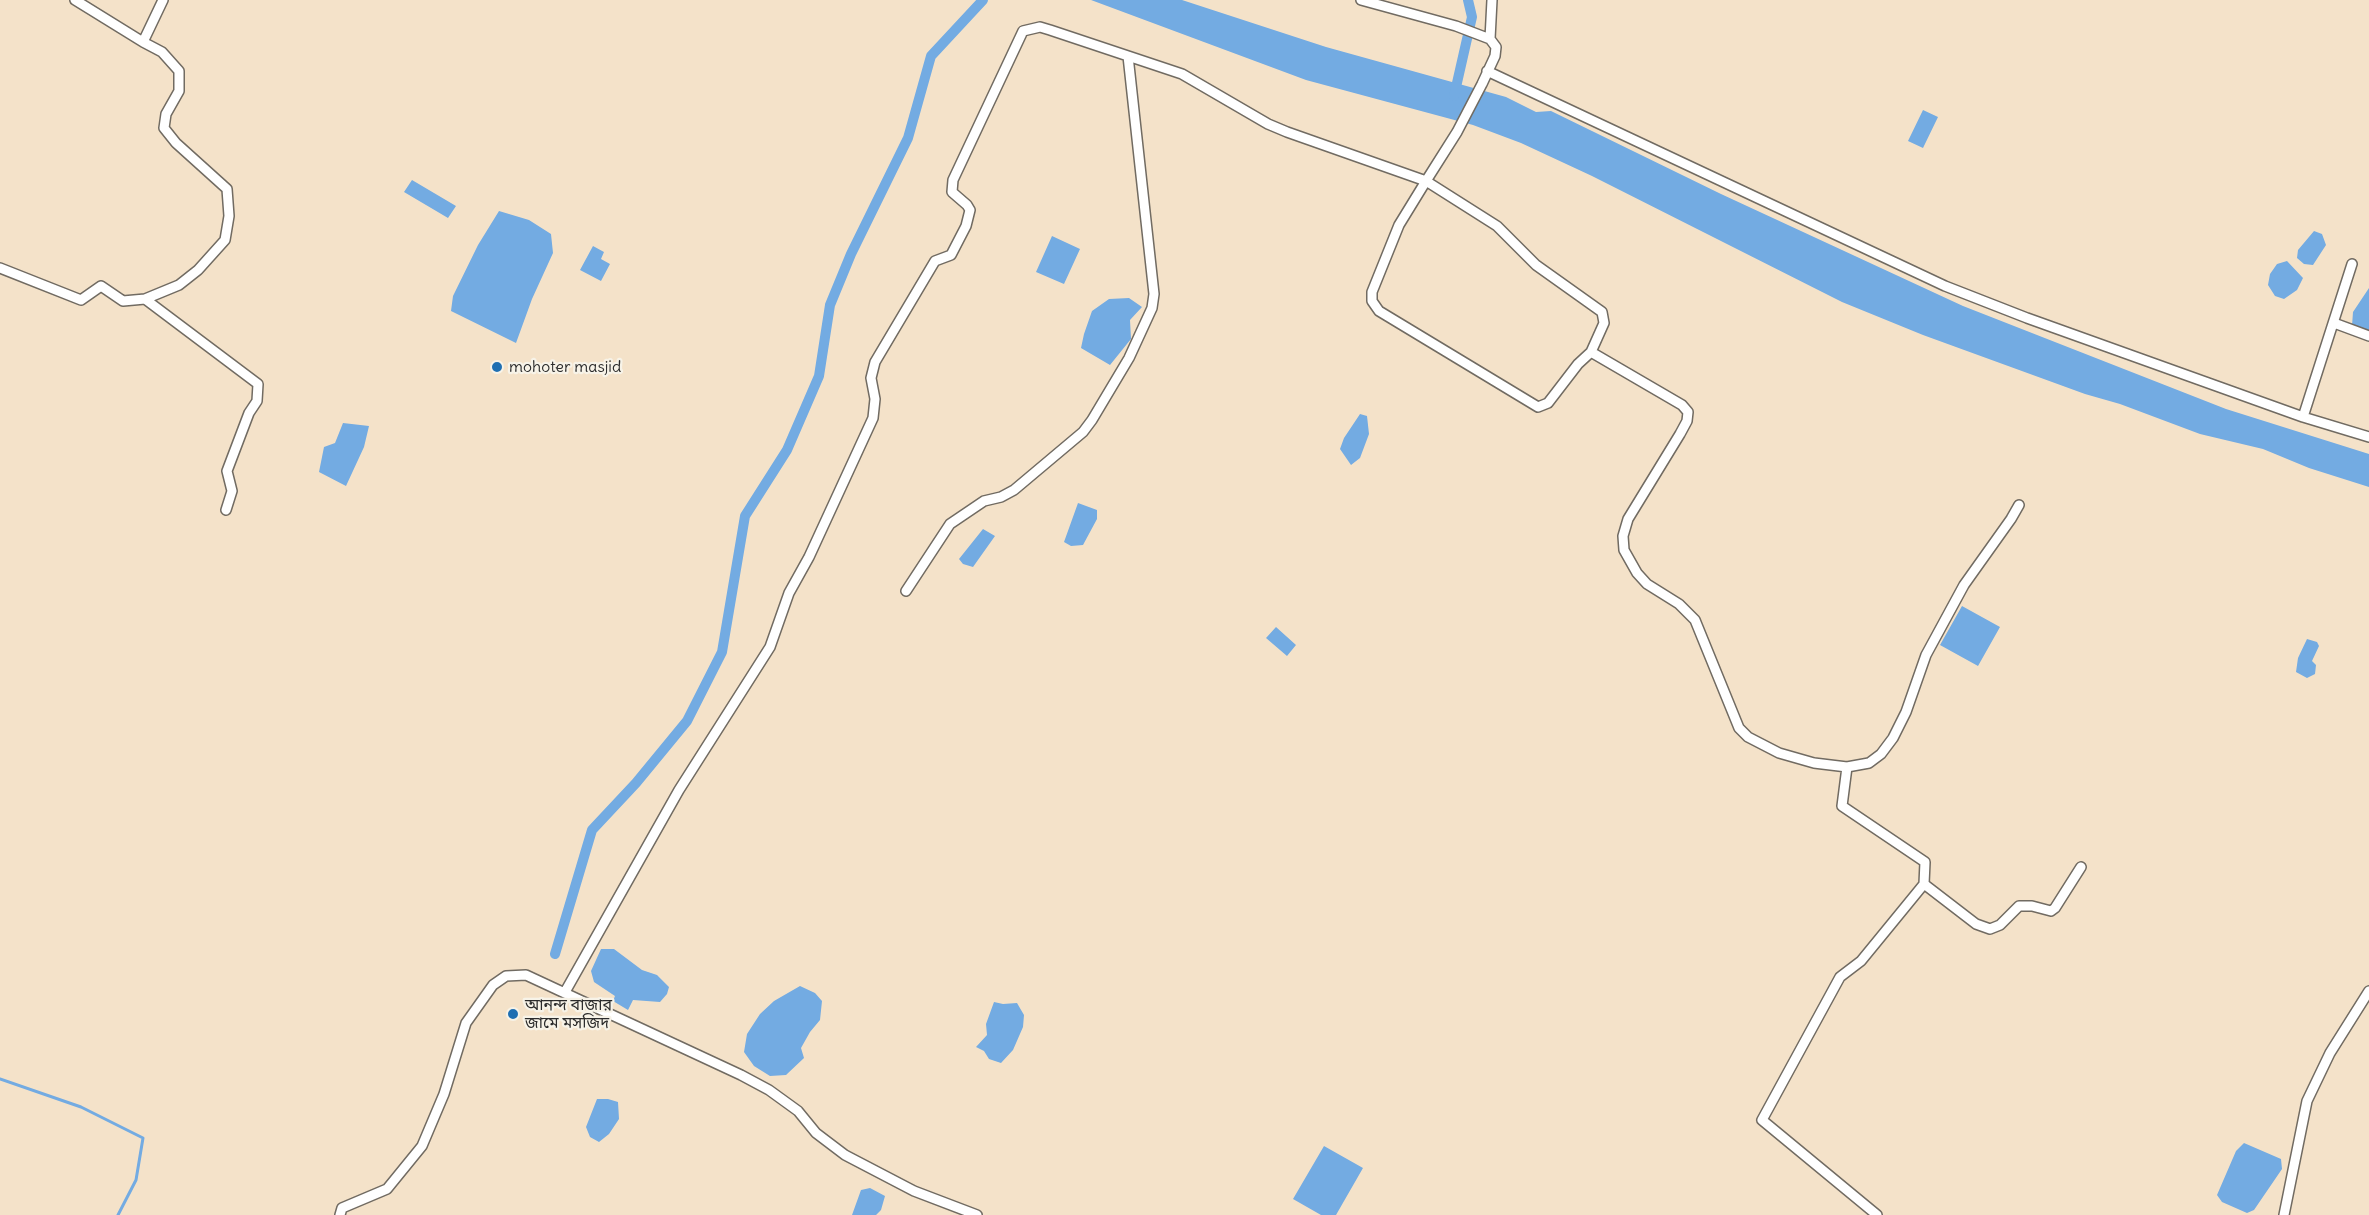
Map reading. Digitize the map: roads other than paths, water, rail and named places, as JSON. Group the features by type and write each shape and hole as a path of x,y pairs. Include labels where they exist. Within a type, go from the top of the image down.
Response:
{"street":[{"path":"0,268 81,300 100,286 123,301 145,299 179,285 198,270 225,240 229,216 227,189 164,128 166,114 179,91 179,71 162,52 75,0"},
{"path":"143,42 163,0"},
{"path":"565,992 679,790 770,647 789,592 808,557 873,418 874,399 871,378 874,362 935,261 951,255 966,226 970,210 952,192 953,180 1023,31 1040,27 1182,74 1268,124 1426,181 1497,226 1536,265 1602,312 1604,323 1591,352 1578,364 1548,404 1538,407 1379,311 1372,300 1375,282 1399,225 1426,181 1456,132 1482,84 1496,51 1486,37 1456,26 1361,0"},
{"path":"1486,37 1492,0"},
{"path":"906,591 945,529 984,501 1001,497 1014,490 1083,432 1129,358 1152,308 1154,294 1128,56"},
{"path":"1487,71 1945,286 2016,314 2303,417 2369,437"},
{"path":"2303,417 2352,264"},
{"path":"145,299 258,384 257,401 249,413 227,471 232,490 226,510"},
{"path":"2334,323 2369,336"},
{"path":"1591,352 1682,405 1688,412 1687,421 1680,434 1628,519 1623,536 1624,549 1629,562 1647,584 1679,604 1695,620 1740,728 1748,736 1779,753 1830,766 1847,767 1869,763 1881,754 1893,738 1906,712 1926,655 1964,585 2012,519 2019,505"},
{"path":"1847,767 1842,806 1925,862 1924,884 1861,961 1840,978 1762,1120 1877,1215"},
{"path":"1924,884 1976,924 1990,929 2000,925 2019,906 2032,906 2051,911 2081,867"},
{"path":"340,1215 342,1208 387,1189 422,1146 444,1094 466,1023 494,985 506,976 526,975 769,1090 798,1111 816,1133 845,1155 953,1211 977,1215"},
{"path":"2284,1215 2307,1101 2330,1053 2369,991"}],"water":[{"path":"1091,0 1182,0 1326,47 1506,97 1536,112 1551,111 1721,194 1963,306 2226,409 2369,454 2369,487 2309,468 2263,449 2200,434 1923,335 1842,302 1592,176 1521,143 1473,125 1306,80"},
{"path":"1923,110 1938,117 1923,148 1908,141"},
{"path":"412,180 456,206 448,218 404,192"},
{"path":"499,211 529,220 551,234 553,253 532,299 516,343 451,311 453,296 478,245"},
{"path":"2314,231 2322,234 2326,245 2313,265 2304,264 2297,258 2298,250"},
{"path":"1052,236 1080,249 1064,284 1036,272"},
{"path":"593,246 604,252 601,259 610,264 601,281 580,270"},
{"path":"2287,261 2303,278 2297,290 2284,299 2275,296 2268,285 2270,274 2277,264"},
{"path":"2369,288 2369,333 2352,326 2353,312"},
{"path":"1129,298 1142,307 1130,320 1131,339 1110,365 1081,348 1084,334 1092,311 1109,299"},
{"path":"1360,414 1367,416 1369,434 1360,458 1351,465 1340,449 1344,438"},
{"path":"343,423 369,426 364,447 346,486 319,472 324,447 335,443"},
{"path":"1078,503 1097,510 1097,519 1083,545 1071,546 1064,542"},
{"path":"983,529 995,536 973,567 963,564 959,559"},
{"path":"1962,606 2000,627 1978,666 1940,645"},
{"path":"1276,627 1296,645 1287,656 1266,638"},
{"path":"2307,639 2317,642 2319,646 2312,661 2316,665 2315,674 2307,678 2296,672 2298,658"},
{"path":"601,949 614,949 642,970 657,975 669,987 667,994 660,1002 633,1000 628,1010 613,1001 615,996 594,982 591,971"},
{"path":"800,986 815,993 822,1001 820,1020 801,1048 804,1058 786,1075 770,1076 754,1066 744,1052 747,1034 760,1014 774,1001"},
{"path":"994,1002 1017,1003 1024,1015 1023,1027 1013,1050 1001,1063 989,1059 984,1051 976,1047 987,1035 986,1024"},
{"path":"597,1099 618,1102 619,1119 609,1134 599,1142 590,1137 586,1127"},
{"path":"2244,1143 2281,1159 2282,1169 2254,1210 2247,1213 2222,1202 2217,1195 2236,1151"},
{"path":"1324,1146 1363,1168 1336,1215 1321,1215 1293,1199"},
{"path":"870,1188 885,1196 881,1210 876,1215 852,1215 861,1190"}],"waterway":[{"path":"555,954 592,830 636,783 687,721 722,652 745,516 787,450 819,376 830,305 851,254 908,138 931,56 983,0"},
{"path":"1454,96 1472,17 1468,0"},
{"path":"0,1079 81,1107 143,1138 136,1180 118,1215"}],"place":[{"name":"mohoter masjid","path":"497,367"},
{"name":"আনন্দ বাজার জামে মসজিদ","path":"513,1014"}]}
